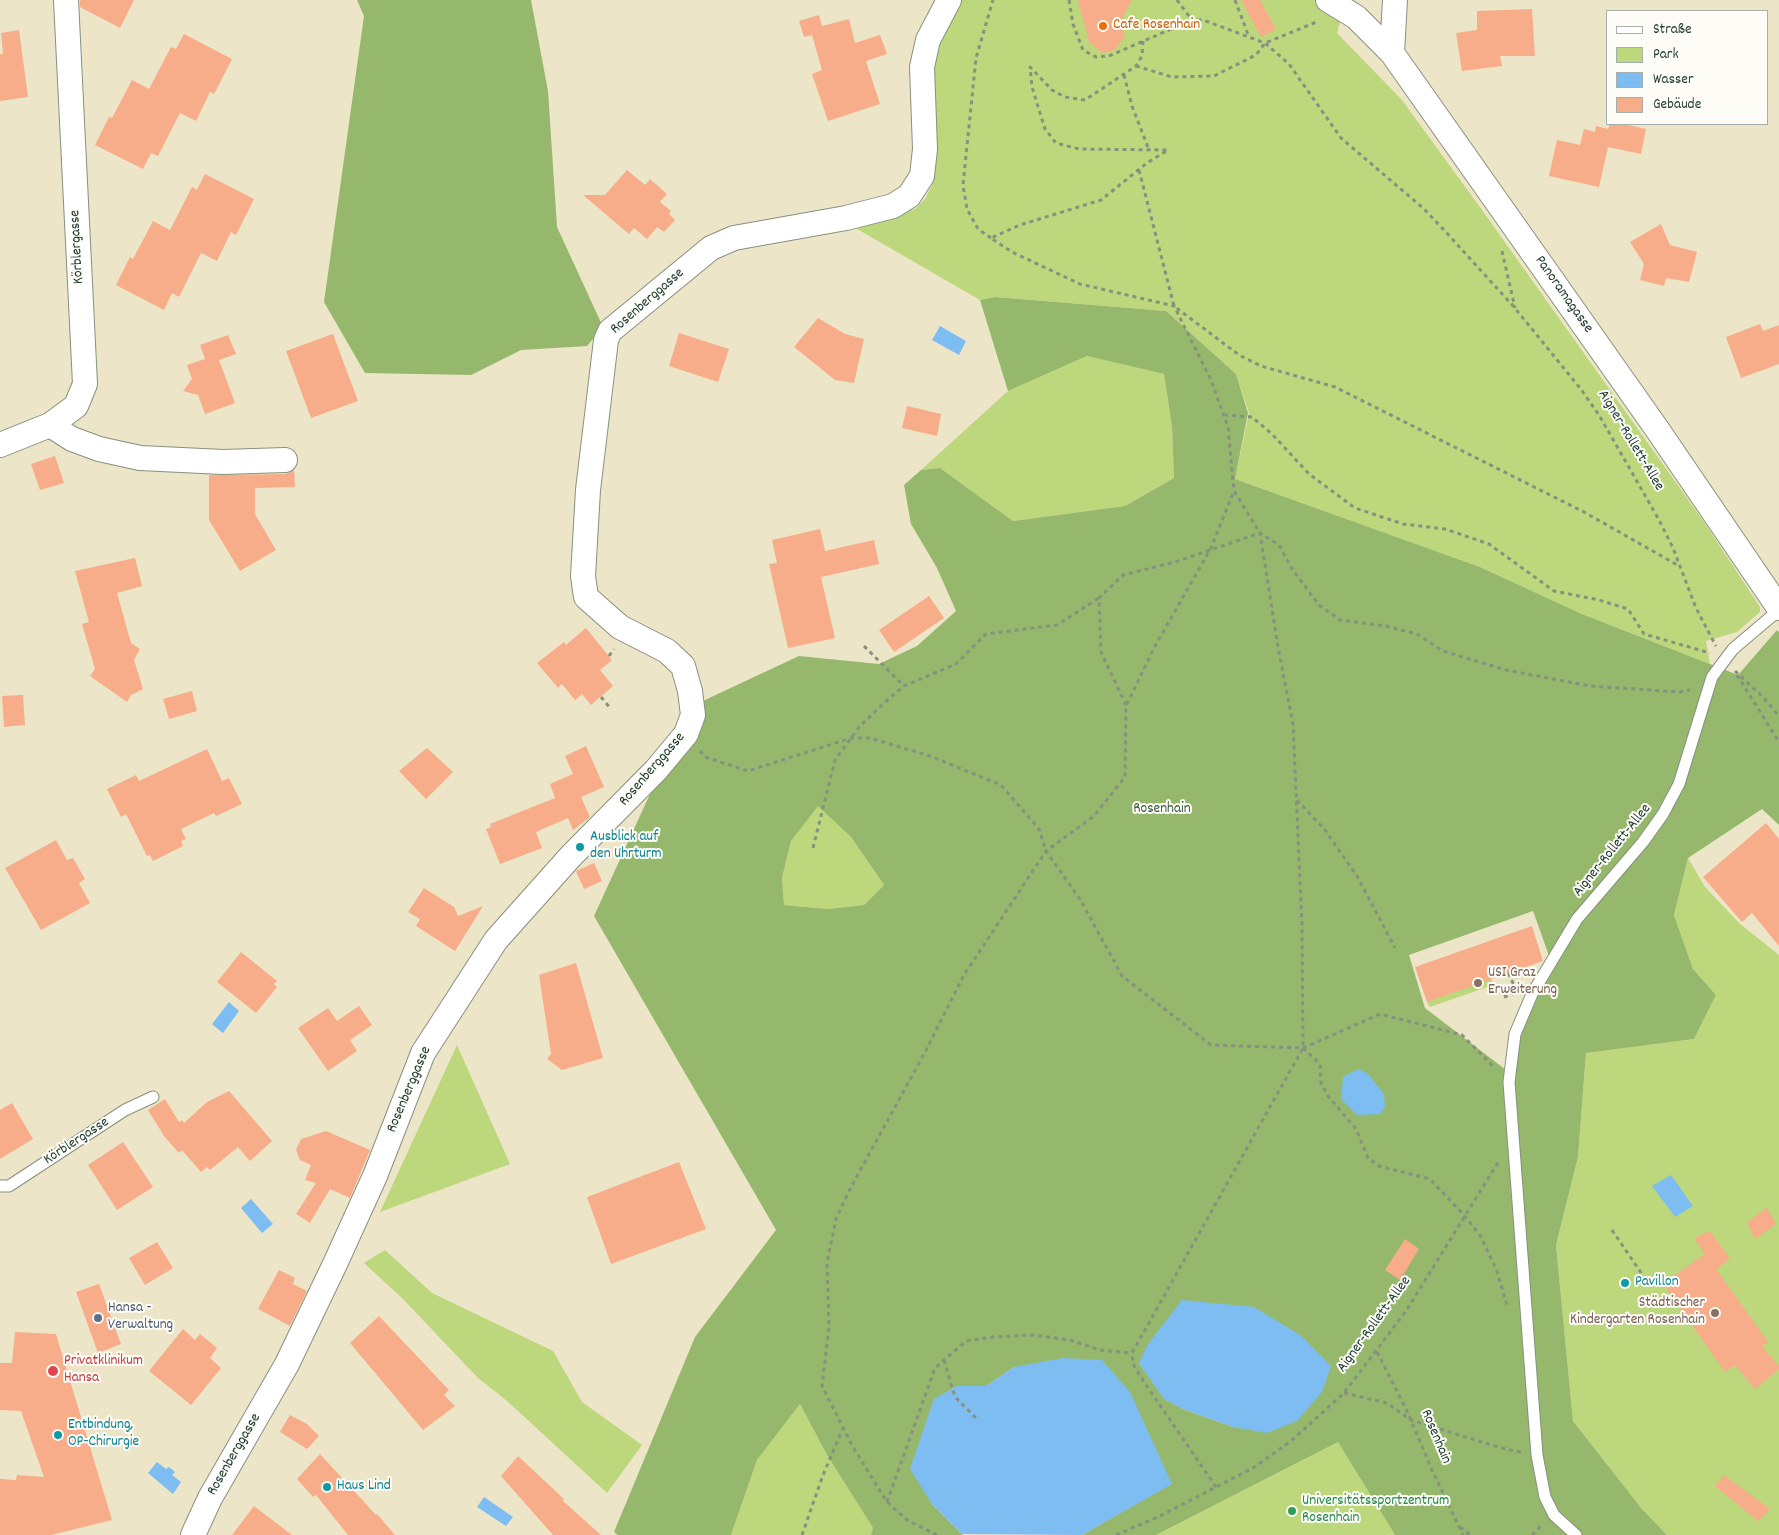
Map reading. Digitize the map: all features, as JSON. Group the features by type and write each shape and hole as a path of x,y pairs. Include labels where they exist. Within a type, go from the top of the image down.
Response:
{"street":[{"name":"Körblergasse","path":"0,445 50,425 76,406 85,384 66,0"},
{"name":"Rosenberggasse","path":"193,1535 210,1498 287,1364 335,1264 375,1176 423,1053 496,940 572,856 644,783 686,734 693,716 690,691 682,666 667,651 620,627 586,597 583,576 587,509 606,340 610,331 711,248 734,238 758,232 846,218 893,206 909,196 922,176 925,150 922,67 928,40 949,0"},
{"path":"1392,54 1395,0"},
{"name":"Panoramagasse","path":"1326,9 1356,17 1392,54 1709,503 1779,609"},
{"path":"50,425 72,439 99,450 140,458 223,462 285,460"}],"lane":[{"path":"1725,658 1779,609"},
{"name":"Aigner-Rollett-Allee","path":"1576,1535 1554,1515 1545,1497 1537,1455 1509,1082 1515,1034 1532,994 1577,920 1643,842 1663,814 1679,784 1712,678 1725,658"},
{"name":"Körblergasse","path":"0,1186 9,1186 125,1110 153,1098"}],"path":[{"path":"993,0 976,58 963,185 968,209 978,229 1012,252 1080,284 1174,306 1239,355 1262,366 1335,387 1584,512 1680,566"},
{"path":"1069,0 1073,24 1083,50 1096,57 1109,56 1192,20 1177,0"},
{"path":"1234,0 1249,38"},
{"path":"1136,66 1172,77 1214,76 1256,55 1265,43 1326,9"},
{"name":"Aigner-Rollett-Allee","path":"1192,20 1203,20 1265,43 1290,64 1341,138 1423,208 1516,310 1562,364 1599,415 1658,518 1680,566 1696,608 1725,658"},
{"path":"991,238 1020,226 1101,200 1168,150 1079,149 1056,143 1045,128 1032,87 1030,67 1052,90 1065,97 1085,100 1136,66 1142,56 1143,41"},
{"path":"1124,75 1132,106 1149,150"},
{"path":"1126,706 1155,646 1210,550 1234,491 1228,427 1210,380 1174,306 1139,170"},
{"path":"1510,220 1501,226 1498,236 1516,310"},
{"path":"1224,415 1252,418 1272,434 1310,474 1355,508 1403,524 1445,528 1489,544 1554,591 1600,600 1628,609 1644,634 1725,658 1779,742"},
{"path":"1216,1487 1144,1382 1134,1364 1132,1353 1302,1048 1302,925 1293,724 1278,647 1260,533 1234,491"},
{"path":"813,848 835,760 859,727 904,686 956,664 986,634 1057,625 1099,598 1123,575 1175,562 1260,533"},
{"path":"1260,533 1279,545 1292,569 1320,605 1340,620 1386,626 1417,634 1443,651 1463,658 1506,670 1590,686 1679,692 1692,690 1712,678"},
{"path":"938,1535 907,1520 887,1502 843,1427 822,1386 829,1326 827,1262 836,1219 850,1189 924,1054 964,975 1046,851 1094,816 1126,777 1126,706 1101,652 1099,598"},
{"path":"864,646 904,686"},
{"path":"1735,671 1763,697 1779,716"},
{"path":"600,697 611,709"},
{"path":"686,734 705,757 748,771 851,738 870,738 930,756 1001,784 1039,829 1046,851 1080,899 1122,976 1210,1045 1302,1048 1380,1014 1462,1036 1509,1082"},
{"path":"1297,800 1325,830 1357,876 1395,948"},
{"path":"1504,997 1510,994"},
{"path":"1302,1048 1320,1064 1322,1083 1328,1096 1356,1129 1368,1158 1379,1166 1430,1179 1464,1215 1481,1238 1496,1269 1511,1317 1528,1335"},
{"name":"Aigner-Rollett-Allee","path":"1116,1535 1254,1468 1291,1441 1344,1392 1377,1352 1406,1311 1496,1164 1514,1150"},
{"path":"1612,1230 1648,1283"},
{"path":"887,1502 923,1398 936,1368 966,1341 993,1337 1033,1335 1070,1340 1100,1350 1132,1353"},
{"name":"Rosenhain","path":"1377,1352 1411,1420 1463,1535"},
{"path":"944,1360 955,1397 977,1419"},
{"path":"1344,1392 1387,1403 1411,1420 1502,1448 1537,1455"},
{"path":"802,1535 823,1475 843,1427"},
{"path":"1460,1527 1470,1535"}],"green space":[{"path":"357,0 531,0 548,91 557,227 603,327 587,346 521,350 471,375 365,373 324,302 364,16"},
{"path":"949,0 1317,0 1340,22 1337,33 1402,100 1482,210 1704,522 1760,607 1760,612 1737,632 1706,641 1710,664 1582,614 1480,567 1235,479 1249,413 1236,374 1166,311 995,297 980,300 852,226 915,209 925,199 933,183 936,162 932,68"},
{"name":"Rosenhain","path":"995,297 1166,311 1236,374 1248,413 1235,479 1480,567 1582,614 1738,675 1777,630 1779,632 1779,825 1762,809 1688,858 1674,915 1693,969 1716,995 1694,1039 1586,1053 1578,1157 1556,1245 1573,1421 1642,1509 1667,1535 1395,1535 1338,1442 1156,1535 1082,1535 1172,1483 1014,1367 986,1386 957,1386 932,1504 963,1535 871,1535 873,1528 827,1455 800,1404 757,1460 731,1535 618,1535 614,1532 695,1337 776,1230 594,916 690,707 799,656 879,664 917,646 956,611 937,568 911,524 904,485 921,470 940,468 1013,521 1125,506 1174,478 1172,427 1164,374 1087,356 1008,391 980,300","holes":["818,806 851,837 884,885 864,905 828,909 784,905 782,878 791,841","1533,911 1548,953 1549,963 1506,1070 1425,1008 1409,955","1139,1363 1233,1427 1183,1409 1165,1399"]},
{"path":"1087,356 1164,374 1172,427 1174,478 1125,506 1013,521 940,468 921,470 1008,391"},
{"path":"818,805 851,837 884,885 864,905 828,909 784,905 782,878 791,841"},
{"path":"1688,858 1705,887 1739,923 1779,955 1779,1535 1667,1535 1642,1509 1573,1421 1556,1245 1578,1157 1586,1053 1694,1039 1716,995 1693,969 1674,915"},
{"path":"1491,979 1493,985 1430,1007 1427,1002"},
{"path":"457,1045 510,1164 380,1212"},
{"path":"385,1250 432,1293 553,1351 582,1402 642,1445 607,1493 506,1400 478,1378 403,1299 364,1263"},
{"path":"800,1404 827,1455 873,1528 871,1535 731,1535 757,1460"},
{"name":"Universitätssportzentrum Rosenhain","path":"1338,1442 1395,1535 1156,1535 1250,1487"}],"water":[{"path":"940,326 966,341 959,355 932,340"},
{"path":"229,1002 239,1011 223,1033 212,1024"},
{"path":"1358,1069 1368,1074 1384,1094 1385,1107 1380,1114 1357,1115 1341,1099 1343,1077"},
{"path":"1671,1175 1693,1206 1675,1217 1652,1186"},
{"path":"251,1199 273,1224 262,1233 241,1208"},
{"path":"1182,1300 1254,1307 1300,1335 1331,1366 1322,1392 1297,1421 1267,1433 1233,1427 1183,1409 1164,1399 1139,1363 1148,1344"},
{"path":"1063,1358 1102,1360 1130,1392 1172,1484 1082,1535 962,1534 932,1504 910,1469 934,1399 957,1386 986,1386 1014,1367"},
{"path":"157,1462 166,1469 169,1467 175,1472 172,1475 181,1482 173,1494 148,1473"},
{"path":"484,1497 513,1517 506,1526 477,1507"}],"building":[{"path":"80,0 134,0 120,28 80,7"},
{"name":"Cafe Rosenhain","path":"1078,0 1132,0 1120,22 1125,36 1115,50 1102,53 1089,42"},
{"path":"1241,0 1260,0 1276,29 1261,37"},
{"path":"1532,9 1535,56 1500,56 1502,66 1462,71 1456,33 1477,30 1477,11"},
{"path":"819,15 822,26 849,19 855,43 880,35 887,54 866,61 880,104 828,121 812,74 822,70 812,35 804,37 799,21"},
{"path":"19,30 28,97 0,101 0,54 3,54 1,33"},
{"path":"184,34 232,59 214,94 210,92 196,121 180,113 158,156 151,153 143,169 95,145 109,117 112,118 132,80 149,89 171,47 176,49"},
{"path":"1610,125 1628,125 1646,129 1641,154 1608,147 1599,187 1549,176 1557,140 1580,145 1584,129 1595,132 1596,126 1608,129"},
{"path":"627,170 645,185 650,179 667,194 660,202 671,211 669,214 675,220 664,232 657,227 647,239 634,228 629,234 583,195 605,195"},
{"path":"205,174 254,199 236,235 231,232 217,261 201,253 179,297 172,293 164,310 116,285 130,257 133,259 153,221 170,230 192,187 197,190"},
{"path":"1661,224 1670,245 1697,252 1689,282 1666,278 1664,286 1640,280 1644,264 1630,242"},
{"path":"818,318 845,334 864,339 854,383 835,380 794,347"},
{"path":"1760,324 1763,331 1779,325 1779,364 1741,378 1726,337"},
{"path":"679,333 729,349 718,382 669,366"},
{"path":"333,334 358,401 311,418 286,351"},
{"path":"228,335 236,354 219,360 235,403 205,414 198,395 183,391 192,379 187,365 205,359 200,345"},
{"path":"907,406 941,414 937,436 902,428"},
{"path":"55,456 64,483 40,490 31,464"},
{"path":"294,470 295,487 255,488 255,514 276,550 240,571 209,520 209,475 285,474"},
{"path":"820,529 825,551 874,540 879,564 821,577 835,638 788,648 769,564 777,563 772,540"},
{"path":"135,558 142,586 117,593 131,643 140,649 134,660 143,689 131,695 127,702 90,676 95,669 82,624 89,622 75,571"},
{"path":"929,596 944,618 894,652 879,630"},
{"path":"586,628 612,660 600,670 613,686 591,705 582,694 575,700 562,684 558,688 537,663 564,642 566,645"},
{"path":"192,691 197,711 169,719 163,699"},
{"path":"23,695 25,725 4,727 2,696"},
{"path":"586,746 604,787 581,797 590,817 573,830 568,818 536,832 542,848 500,864 486,829 491,827 490,824 555,798 550,784 573,774 565,756"},
{"path":"427,748 453,772 426,799 399,771"},
{"path":"207,749 222,781 229,778 242,804 216,816 214,813 181,829 186,839 181,841 183,846 153,861 150,855 147,856 126,814 121,817 107,789 136,775 139,781"},
{"path":"1766,823 1779,839 1779,946 1752,913 1742,922 1703,877"},
{"path":"56,840 67,860 73,858 85,879 79,883 90,903 41,930 5,868"},
{"path":"594,863 602,881 584,889 576,871"},
{"path":"424,888 454,907 458,916 483,906 455,951 416,926 420,919 408,912"},
{"path":"1532,926 1543,961 1427,1002 1415,967"},
{"path":"241,952 277,981 274,984 277,987 256,1013 217,982"},
{"path":"576,963 603,1058 562,1070 547,1059 551,1054 539,975"},
{"path":"359,1006 372,1025 350,1040 357,1051 328,1071 298,1028 328,1008 337,1021"},
{"path":"229,1091 272,1141 250,1161 238,1147 210,1170 207,1167 201,1172 182,1150 179,1153 164,1136 148,1110 165,1099 179,1122 182,1120 184,1123 207,1102"},
{"path":"12,1103 33,1139 0,1159 0,1110"},
{"path":"326,1131 370,1150 350,1198 330,1189 310,1223 296,1214 316,1183 305,1180 311,1165 300,1160 296,1150 301,1139"},
{"path":"123,1142 153,1187 117,1210 88,1165"},
{"path":"679,1162 706,1229 611,1264 587,1197"},
{"path":"1767,1208 1776,1224 1755,1239 1747,1222"},
{"name":"Städtischer Kindergarten Rosenhain","path":"1710,1231 1730,1259 1716,1269 1768,1342 1762,1346 1779,1366 1779,1369 1755,1389 1735,1365 1725,1372 1663,1284 1705,1254 1694,1238"},
{"path":"1405,1239 1419,1249 1400,1280 1385,1270"},
{"path":"157,1242 173,1268 145,1285 129,1258"},
{"path":"279,1270 295,1278 293,1284 307,1291 290,1326 258,1309"},
{"name":"Hansa - Verwaltung","path":"99,1284 121,1344 98,1353 76,1292"},
{"path":"379,1316 449,1390 444,1395 455,1406 423,1430 350,1343"},
{"path":"183,1329 195,1340 200,1334 217,1348 210,1358 221,1368 191,1405 149,1371"},
{"name":"Entbindung, OP-Chirurgie","path":"15,1332 56,1334 112,1520 51,1535 0,1535 0,1479 16,1480 17,1475 44,1477 21,1411 0,1410 0,1363 12,1363"},
{"path":"290,1415 307,1424 319,1436 307,1449 280,1432"},
{"name":"Haus Lind","path":"320,1454 395,1535 348,1535 316,1495 313,1497 297,1479"},
{"path":"518,1456 564,1499 563,1501 601,1535 553,1535 501,1476"},
{"path":"1724,1475 1770,1509 1758,1521 1715,1486"},
{"path":"254,1506 292,1535 232,1535"}],"place":[{"name":"Cafe Rosenhain","path":"1103,26"},
{"name":"Ausblick auf den Uhrturm","path":"580,847"},
{"name":"USI Graz Erweiterung","path":"1478,983"},
{"name":"Pavillon","path":"1625,1283"},
{"name":"Städtischer Kindergarten Rosenhain","path":"1715,1313"},
{"name":"Hansa - Verwaltung","path":"98,1318"},
{"name":"Privatklinikum Hansa","path":"53,1371"},
{"name":"Entbindung, OP-Chirurgie","path":"58,1435"},
{"name":"Haus Lind","path":"327,1487"},
{"name":"Universitätssportzentrum Rosenhain","path":"1292,1511"}]}
